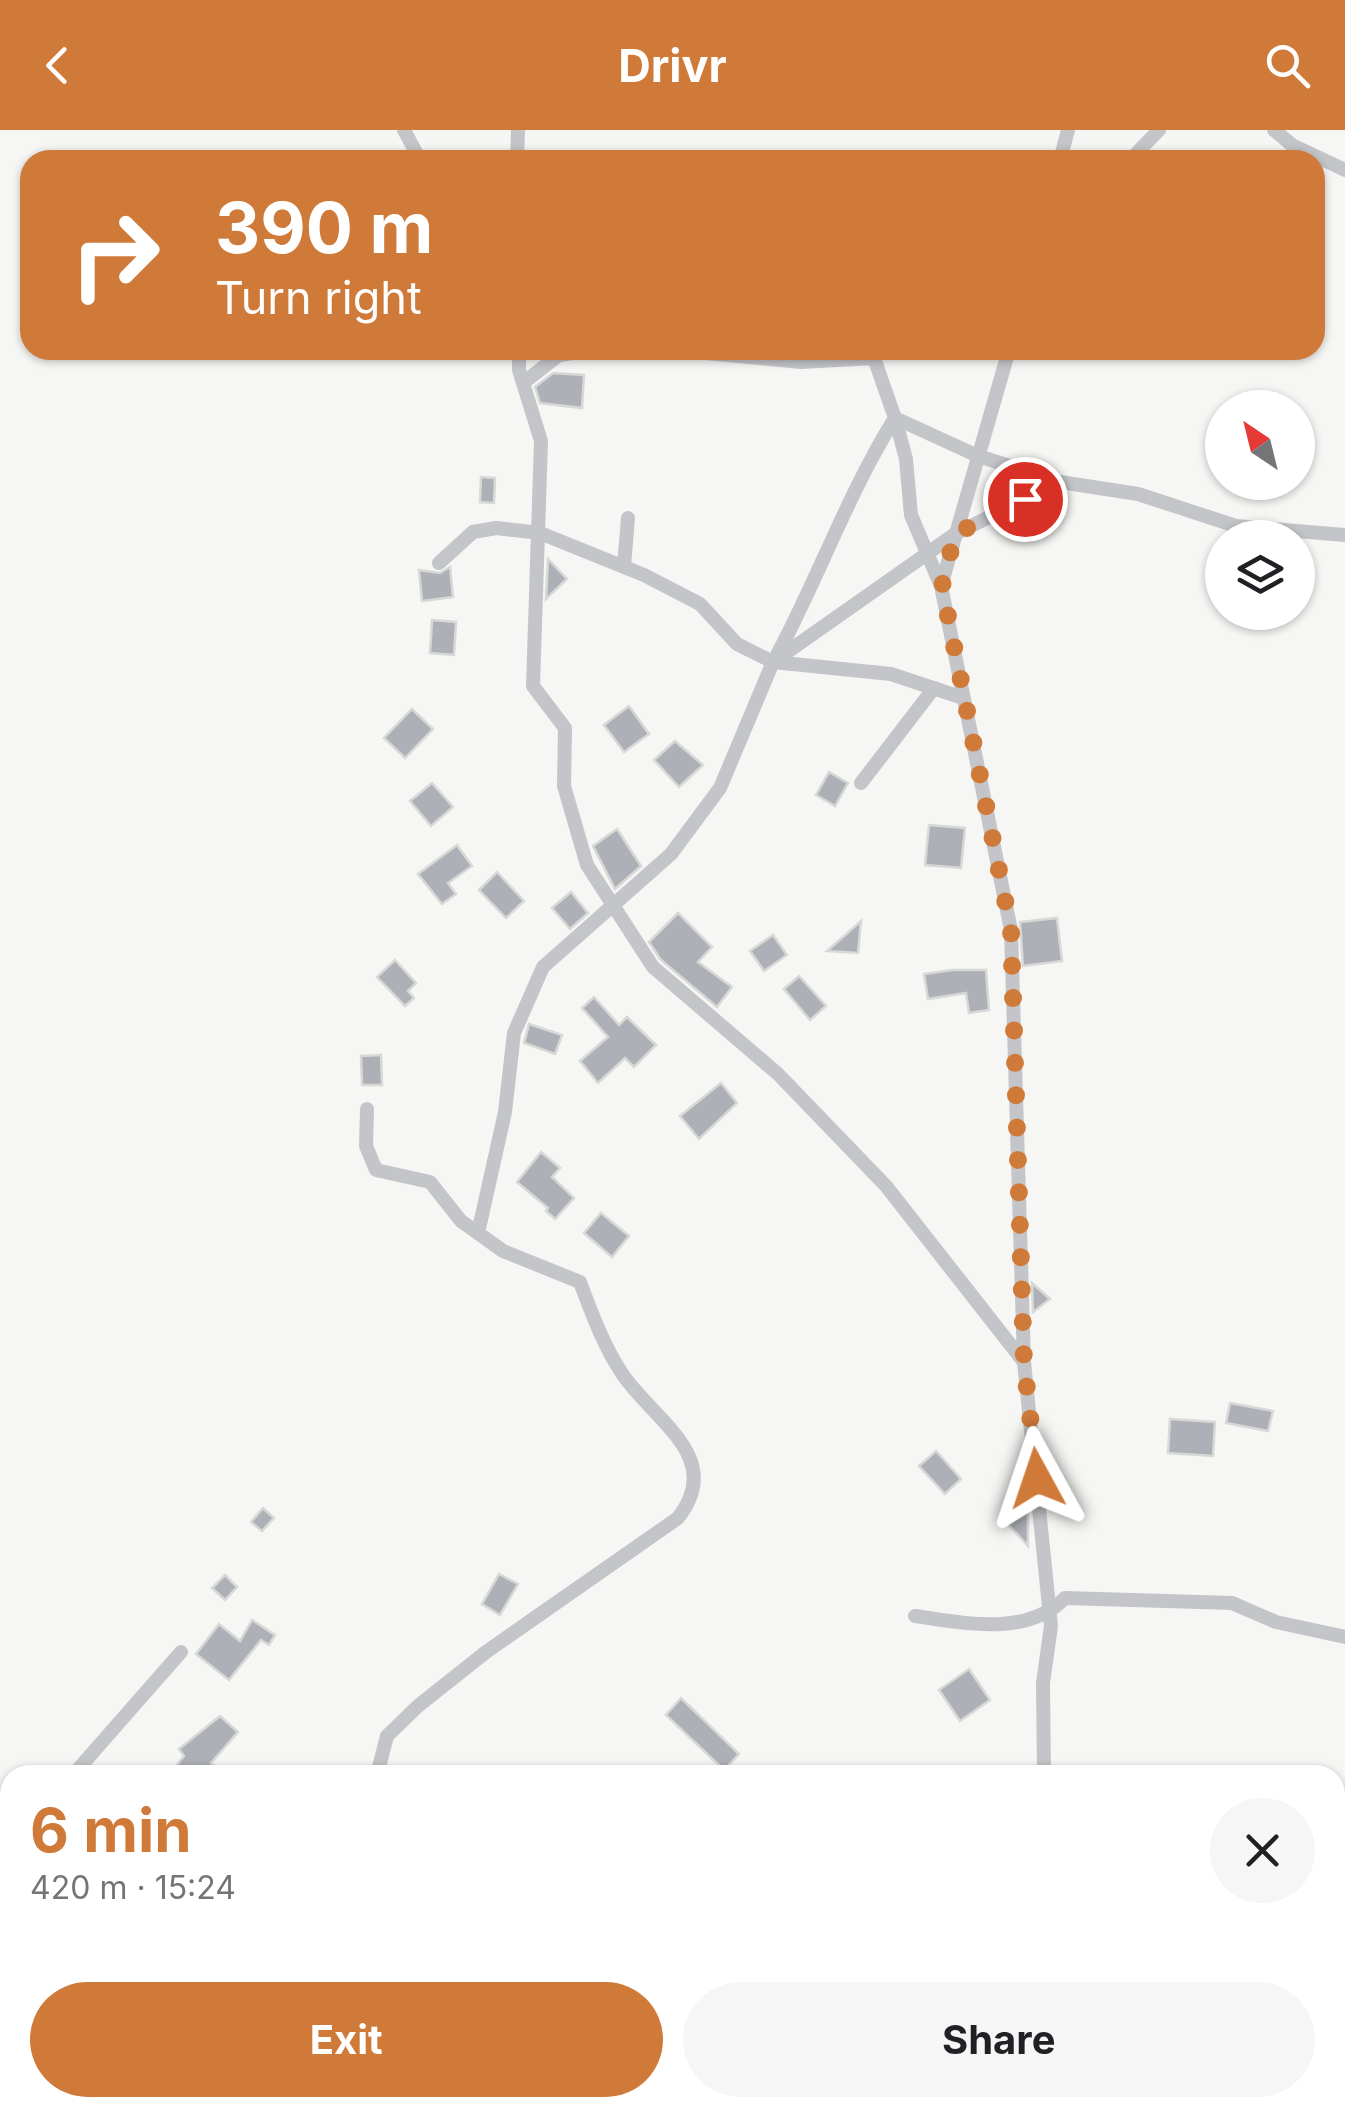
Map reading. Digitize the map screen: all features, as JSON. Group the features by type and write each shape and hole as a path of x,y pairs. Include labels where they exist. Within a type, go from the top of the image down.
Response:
{"street":[{"path":"1140,150 1159,130"},
{"path":"1274,130 1303,150"},
{"path":"520,360 541,442 533,686 565,728 569,802 586,865 614,902 653,967 778,1074 886,1186 1024,1362"},
{"path":"523,383 553,360"},
{"path":"780,360 838,360"},
{"path":"875,360 906,459 911,515 942,586 1011,930 1024,1362 1049,1614 1043,1683 1044,1765"},
{"path":"942,586 1006,360"},
{"path":"896,418 978,456 1060,482 1138,494 1236,526 1345,535"},
{"path":"478,1233 504,1112 514,1033 542,967 671,854 720,788 773,662 810,595 873,454 896,418"},
{"path":"773,662 955,534 1060,482"},
{"path":"624,566 628,518"},
{"path":"439,564 473,532 496,528 540,533 624,566 700,604 737,644 773,662 891,674 963,698"},
{"path":"861,782 934,688"},
{"path":"367,1108 366,1146 376,1170 430,1182 461,1221 503,1252 580,1282 623,1375 678,1438 695,1466 695,1496 678,1518 486,1652 418,1706 387,1736 379,1765"},
{"path":"1046,1581 1064,1598 1232,1603 1276,1622 1345,1637"},
{"path":"915,1616 966,1623 1019,1623 1049,1614 1064,1598"},
{"path":"82,1765 180,1652"}],"building":[{"path":"553,373 584,375 582,408 540,403 535,387"},
{"path":"481,477 495,478 494,503 480,502"},
{"path":"548,559 567,579 546,599"},
{"path":"450,567 453,597 422,601 419,570 440,573"},
{"path":"432,620 456,622 454,655 430,653"},
{"path":"629,706 649,734 624,752 604,725"},
{"path":"412,709 433,729 405,758 384,738"},
{"path":"675,741 703,765 679,787 654,760"},
{"path":"829,772 848,783 835,806 816,795"},
{"path":"432,783 453,807 431,826 410,801"},
{"path":"929,825 965,828 961,868 925,865"},
{"path":"617,829 641,866 615,889 593,846"},
{"path":"457,845 472,866 448,883 456,894 442,904 418,874"},
{"path":"497,872 524,901 506,918 479,890"},
{"path":"571,892 588,913 570,929 552,908"},
{"path":"678,913 712,947 698,962 732,987 717,1007 661,960 649,942"},
{"path":"1057,918 1062,961 1023,966 1020,922"},
{"path":"861,921 858,953 827,951"},
{"path":"773,935 787,955 764,971 750,951"},
{"path":"395,960 416,983 408,991 414,998 405,1006 377,977"},
{"path":"986,970 989,1010 969,1013 966,993 928,999 924,974"},
{"path":"799,976 826,1006 810,1020 784,989"},
{"path":"594,997 619,1025 627,1017 656,1045 634,1067 625,1058 598,1083 580,1061 608,1037 582,1008"},
{"path":"529,1024 562,1035 555,1054 524,1043"},
{"path":"381,1055 382,1085 362,1085 361,1056"},
{"path":"721,1083 737,1103 699,1139 680,1116"},
{"path":"541,1152 560,1168 552,1177 574,1198 555,1219 517,1182"},
{"path":"601,1213 629,1236 612,1257 584,1233"},
{"path":"1032,1283 1050,1299 1033,1312"},
{"path":"1230,1403 1273,1411 1268,1431 1226,1423"},
{"path":"1170,1419 1215,1422 1213,1456 1168,1453"},
{"path":"936,1451 961,1479 945,1494 919,1466"},
{"path":"1024,1504 1028,1509 1028,1546 1005,1521"},
{"path":"263,1508 274,1518 262,1531 251,1522"},
{"path":"499,1574 518,1584 500,1615 482,1604"},
{"path":"225,1575 237,1587 225,1600 212,1588"},
{"path":"252,1620 275,1635 269,1645 261,1640 229,1680 196,1654 219,1624 240,1641"},
{"path":"969,1669 990,1700 960,1721 939,1690"},
{"path":"681,1698 739,1754 729,1765 719,1765 666,1715"},
{"path":"220,1716 238,1732 213,1765 177,1765 184,1756 179,1749"}],"route":[{"path":"1025,499 955,534 942,586 1011,930 1024,1362 1037,1478"}]}
